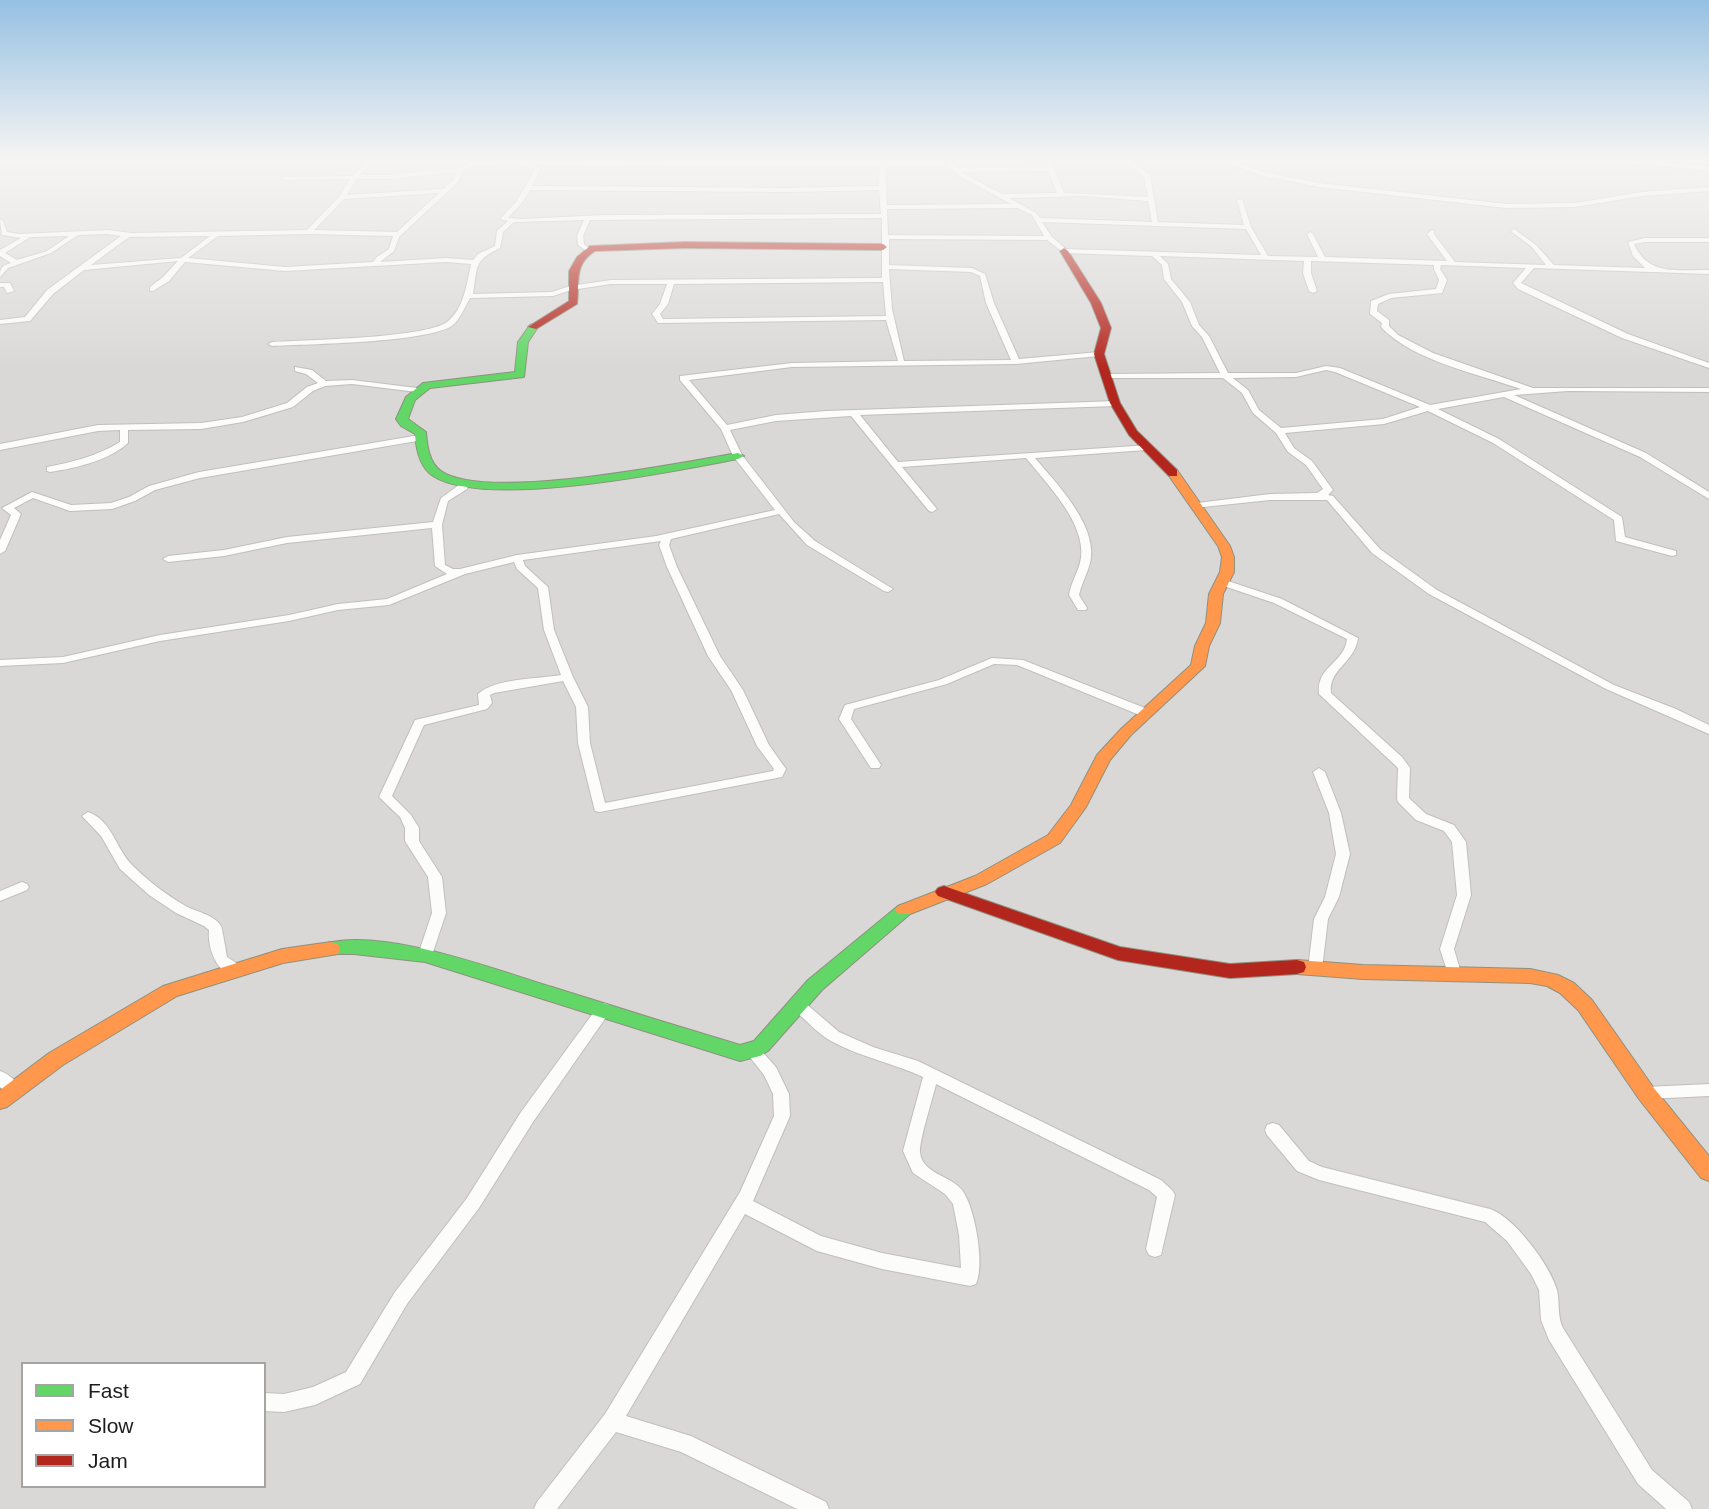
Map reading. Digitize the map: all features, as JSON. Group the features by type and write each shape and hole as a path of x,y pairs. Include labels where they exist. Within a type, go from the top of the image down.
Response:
{"street":[{"path":"3,230 8,236 108,232 215,235 309,232 398,234"},
{"path":"375,264 392,250 394,238 402,230"},
{"path":"272,344 431,332 452,322 474,281 475,262 480,255 498,247 501,230"},
{"path":"582,230 581,245 588,250"},
{"path":"883,230 886,280 896,363"},
{"path":"0,1101 56,1059 156,999 282,956 354,947 425,956 604,1009 718,1048 740,1053 753,1051 799,1006 815,985 898,913 944,892 981,880 1025,858 1054,839 1078,807 1103,758 1146,713 1198,666 1202,646 1213,623 1216,594 1227,572 1228,557 1224,546 1197,506 1162,459 1133,433 1115,403 1099,354 1106,328 1096,303 1064,251 1044,230"},
{"path":"1250,230 1265,257"},
{"path":"1514,231 1534,246 1552,267"},
{"path":"1432,232 1430,234 1452,263"},
{"path":"15,262 0,253 34,234"},
{"path":"0,275 3,268 60,247 76,234"},
{"path":"0,322 27,319 50,292 128,234"},
{"path":"1310,234 1322,259"},
{"path":"153,289 166,279 183,259 215,235"},
{"path":"0,447 99,428 201,426 243,419 290,405 310,388 324,384 369,383 402,390 417,390 440,382 520,375 523,336 529,329 572,304 574,300 570,288 577,261 588,250 674,245 1049,238"},
{"path":"1652,270 1636,256 1630,243 1645,240 1709,240"},
{"path":"1064,251 1709,272"},
{"path":"1154,254 1165,264 1168,279 1186,302 1196,326 1206,336 1225,375 1245,392 1256,411 1279,431 1291,450 1312,465 1329,488 1317,498"},
{"path":"1308,258 1307,273 1313,291"},
{"path":"81,268 183,259 285,269 434,260 475,262"},
{"path":"1438,262 1437,269 1443,280 1439,291 1385,297 1374,303 1373,312 1386,322 1388,332 1402,342 1433,356 1533,391"},
{"path":"1532,266 1517,283 1521,287 1619,333 1709,366"},
{"path":"886,267 980,272 986,279 990,303 1016,362"},
{"path":"468,296 553,294 601,283 886,280"},
{"path":"671,281 664,304 656,314 661,321 890,318"},
{"path":"0,285 7,285 10,291"},
{"path":"888,589 811,543 781,511 738,456 724,428 683,378 792,365 1016,362 1099,354"},
{"path":"1105,376 1296,375 1330,368 1432,409 1496,441 1609,512 1620,522 1620,539 1672,553"},
{"path":"298,369 324,384"},
{"path":"417,390 406,403 402,422 420,432 419,444 437,474 463,485 560,482 738,456"},
{"path":"1279,431 1384,421 1417,410 1533,391 1709,390"},
{"path":"1507,394 1643,455 1709,496"},
{"path":"724,428 776,418 1030,404 1115,403"},
{"path":"854,414 932,509"},
{"path":"50,469 76,464 114,449 124,443 124,429"},
{"path":"0,551 16,514 7,508 24,497 32,495 70,508 112,506 152,488 199,475 420,438"},
{"path":"896,464 1146,447"},
{"path":"1029,456 1066,504 1081,529 1086,554 1074,595 1082,608"},
{"path":"424,585 440,566 438,525 444,500 462,489 463,485"},
{"path":"1698,489 1709,487"},
{"path":"1197,506 1270,497 1320,496 1332,500 1376,551 1433,592 1610,687 1709,730"},
{"path":"0,663 63,660 160,638 289,618 338,607 389,602 424,585 461,572 517,558 667,537 781,511"},
{"path":"168,559 287,540 438,525"},
{"path":"517,558 521,567 543,587 549,631 566,677 582,707 584,743 600,808 770,777 781,772 751,724 737,690 714,656 668,556 664,545 667,537"},
{"path":"440,566 451,572 461,572"},
{"path":"1222,582 1278,601 1353,638 1353,648 1348,656 1325,675 1322,685 1325,694 1404,768 1403,799 1412,811 1449,828 1459,842 1464,895 1447,950 1454,973"},
{"path":"875,765 845,719 844,715 849,707 943,682 998,660 1019,662 1146,713"},
{"path":"425,956 439,913 435,877 412,841 412,828 405,815 385,797 415,728 427,720 483,707 486,703 484,694 492,688 541,684 566,677"},
{"path":"1315,969 1321,919 1332,897 1343,855 1335,813 1319,772"},
{"path":"88,816 106,833 125,866 154,892 181,910 209,922 216,929 215,939 221,960 236,970"},
{"path":"0,896 22,887"},
{"path":"944,892 1118,953 1230,971 1284,967 1530,976 1551,980 1567,988 1585,1005 1646,1093 1709,1172"},
{"path":"799,1006 834,1036 868,1052 912,1065 1065,1138 1155,1185 1166,1195 1155,1248"},
{"path":"266,1402 284,1403 315,1396 353,1378 401,1298 473,1203 527,1117 604,1009"},
{"path":"544,1509 612,1421 742,1204 782,1116 781,1094 770,1071 753,1051"},
{"path":"742,1204 817,1243 882,1261 970,1278 963,1206 948,1186 923,1175 914,1164 911,1152 931,1075"},
{"path":"0,1077 14,1090"},
{"path":"1646,1093 1709,1090"},
{"path":"1273,1130 1303,1166 1319,1173 1490,1216 1513,1236 1537,1268 1548,1290 1550,1320 1563,1345 1645,1477 1682,1509"},
{"path":"612,1421 684,1443 819,1509"}],"shaded area":[{"path":"0,230 1709,230 1709,1509 0,1509"}],"traffic: fast":[{"path":"533,327 523,342 520,375 427,385 410,399 402,419 405,424 420,432 427,462 439,475 465,483 540,485 630,474 738,456"},
{"path":"331,949 354,947 425,955 740,1053 753,1051 761,1046 815,985 904,910"}],"traffic: slow":[{"path":"904,910 981,880 1054,839 1078,807 1103,758 1126,732 1198,666 1202,646 1213,623 1216,594 1227,572 1228,557 1224,546 1173,473"},
{"path":"0,1101 56,1059 170,991 282,956 331,949"},
{"path":"1297,967 1363,972 1530,976 1551,980 1567,988 1585,1005 1646,1093 1709,1172"}],"traffic: jam":[{"path":"533,327 574,302 572,278 576,265 580,258 593,248 685,245 883,247"},
{"path":"1064,251 1096,303 1106,328 1099,354 1115,403 1133,433 1173,473"},
{"path":"944,892 1118,953 1230,971 1297,967"}]}
